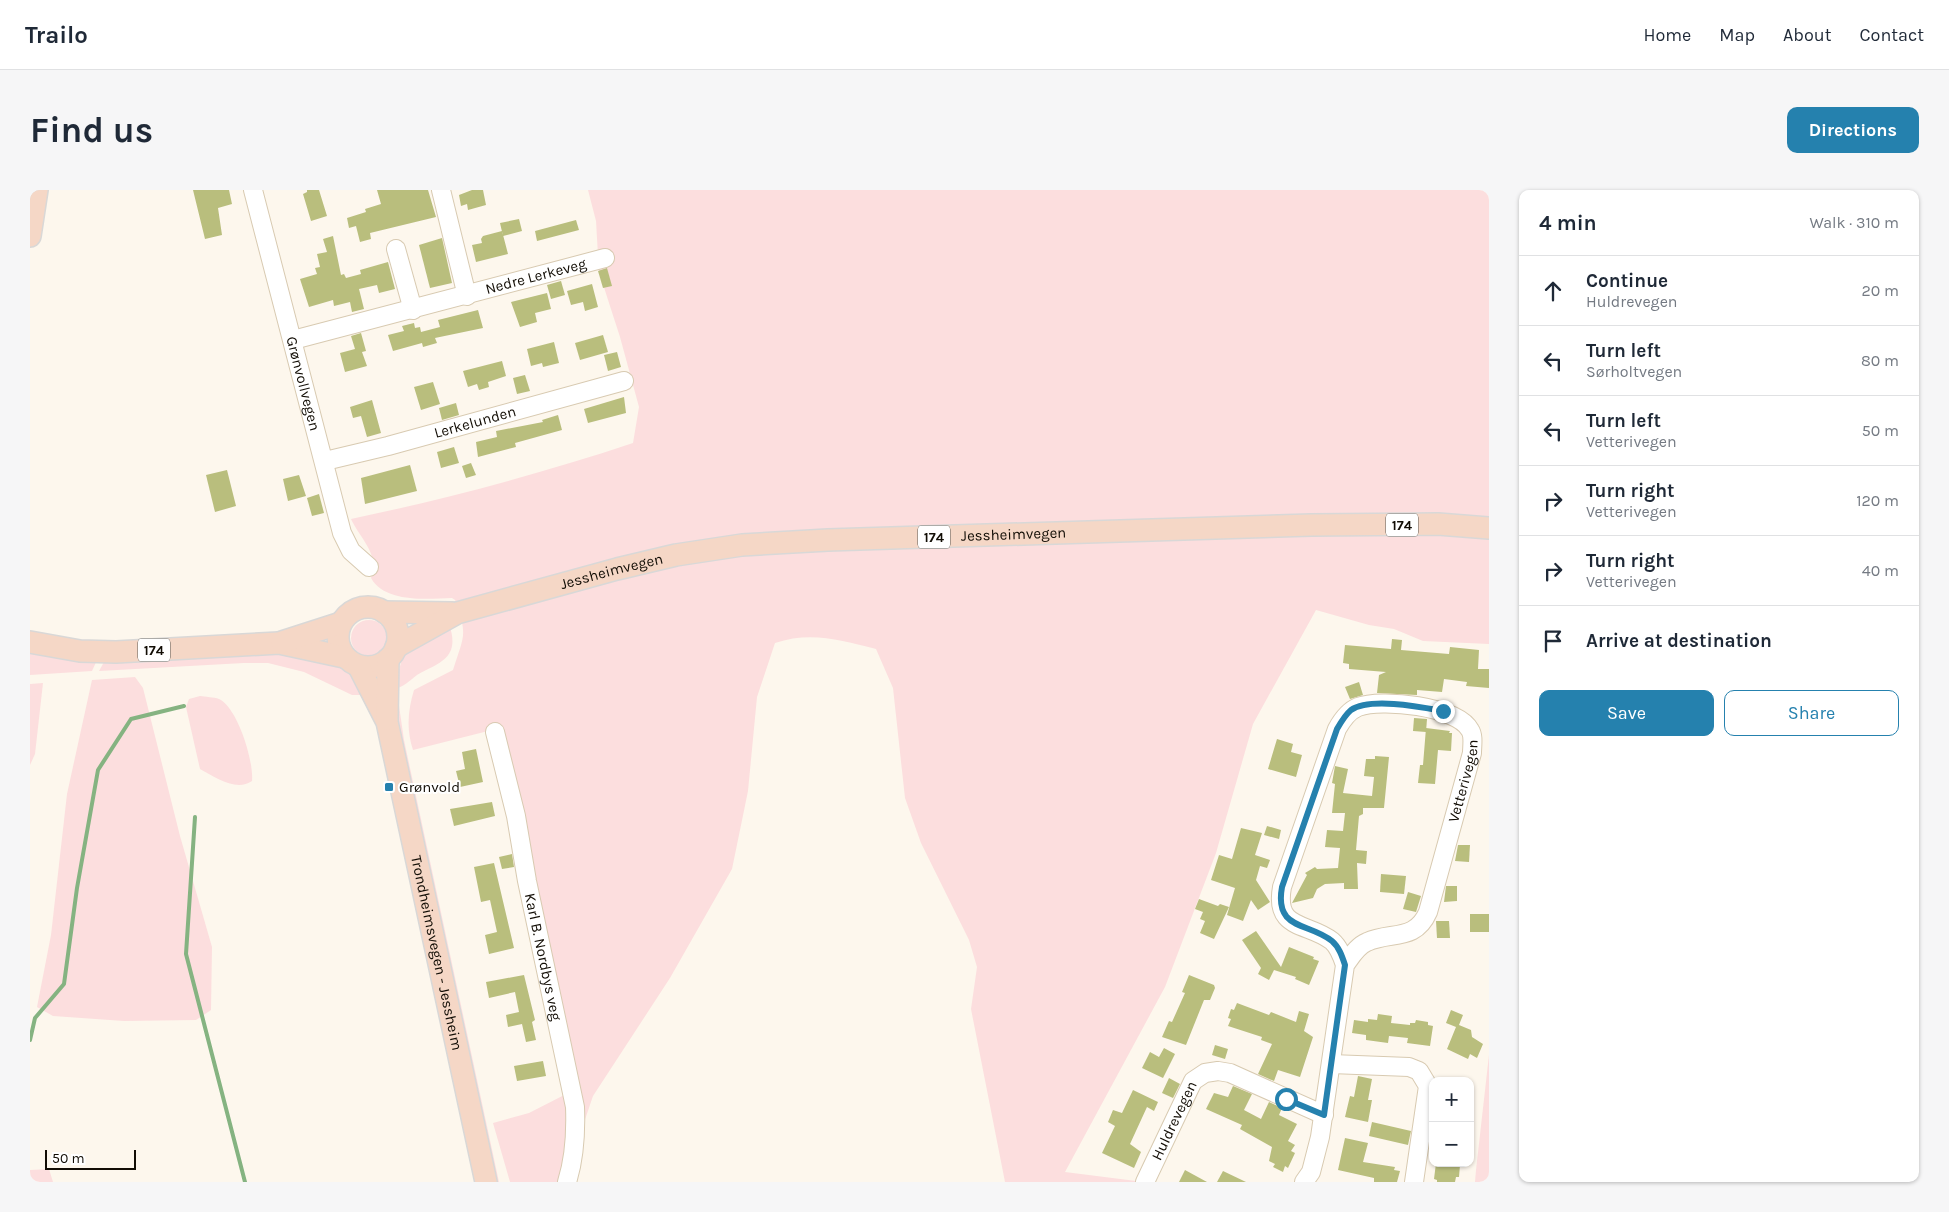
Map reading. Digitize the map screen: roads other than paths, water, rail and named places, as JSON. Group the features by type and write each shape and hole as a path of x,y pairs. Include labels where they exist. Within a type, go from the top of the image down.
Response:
{"main road":[{"path":"30,236 37,190"},
{"name":"Jessheimvegen","path":"384,612 457,613 617,569 676,555 742,545 828,540 1311,525 1438,524 1489,528"},
{"name":"174","path":"279,643 291,637 314,633 341,623 352,612 360,608 368,607 384,612"},
{"path":"384,612 396,627 392,653"},
{"name":"Jessheimvegen","path":"392,653 457,613"},
{"path":"341,623 337,641 352,662"},
{"name":"174","path":"30,642 80,650 116,652 279,643 375,667 392,653"},
{"name":"Trondheimsvegen - Jessheim","path":"392,653 387,722 486,1182"},
{"name":"Trondheimsvegen - Jessheim","path":"352,662 387,722"}],"street":[{"name":"Grønvollvegen","path":"253,190 347,545 356,557 369,567"},
{"name":"Nedre Lerkeveg","path":"441,190 467,296"},
{"path":"396,249 413,310"},
{"name":"Nedre Lerkeveg","path":"293,340 467,296 605,258"},
{"name":"Lerkelunden","path":"325,461 388,446 624,381"},
{"name":"Vetterivegen","path":"1364,705 1400,705 1443,711 1462,721 1470,730 1472,753 1428,912 1419,926 1411,932 1367,942 1358,948 1345,965 1339,950 1333,942 1324,936 1294,925 1283,912 1280,902 1282,887 1337,729 1351,710 1364,705"},
{"name":"Karl B. Nordbys veg","path":"495,732 516,816 527,881 575,1107 576,1134 572,1165 567,1182"},
{"path":"1305,1182 1316,1157 1324,1115 1345,965"},
{"path":"1331,1064 1409,1067 1424,1077 1428,1086 1414,1182"},
{"name":"Huldrevegen","path":"1145,1182 1193,1081 1204,1073 1218,1071 1239,1076 1324,1115"}],"waterway":[{"path":"30,1040 35,1018 64,984 77,888 98,770 131,719 184,706"},
{"path":"195,817 186,954 245,1182"}],"place":[{"name":"Grønvold","path":"389,787"}]}
